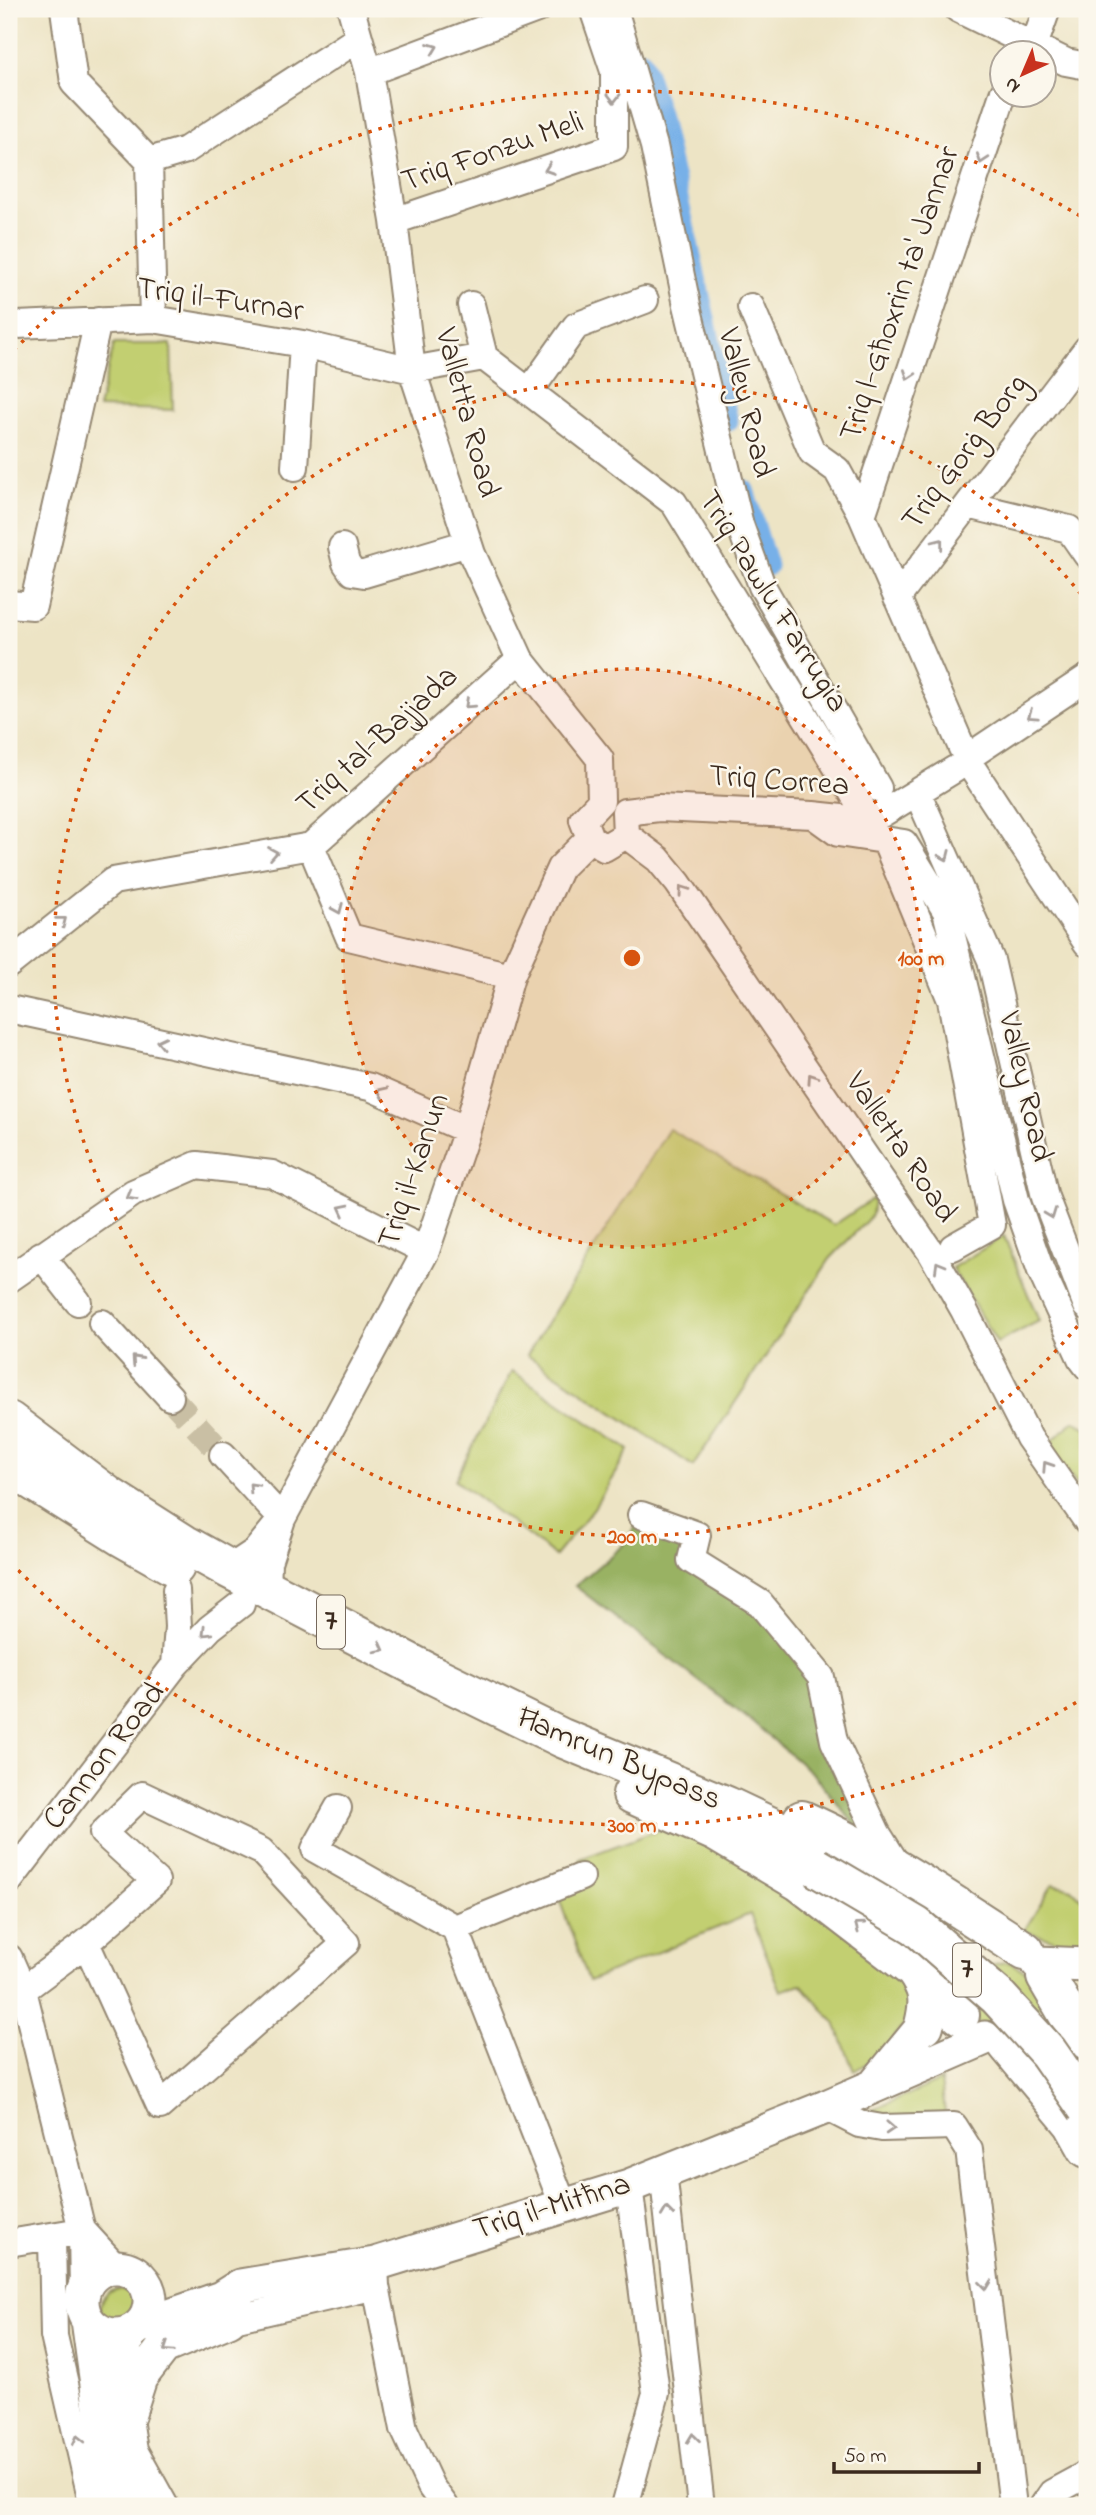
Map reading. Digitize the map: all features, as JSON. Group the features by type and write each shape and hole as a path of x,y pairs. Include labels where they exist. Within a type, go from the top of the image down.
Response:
{"highway":[{"path":"9,1409 118,1488 184,1544"},
{"path":"9,1421 107,1495"},
{"path":"10,1465 33,1460 107,1495"},
{"name":"Ħamrun Bypass","path":"10,1465 121,1537 246,1587 435,1676 556,1747 820,1859 926,1912 1009,1987 1059,2039 1087,2082"},
{"name":"Ħamrun Bypass","path":"107,1495 246,1587"},
{"path":"556,1747 734,1789 834,1834 890,1866 1036,1964 1081,2018"},
{"path":"556,1747 728,1839 800,1882 913,1967 925,1984 929,2005 974,2017 1073,2123 1087,2148"},
{"name":"Ħamrun Bypass","path":"820,1859 916,1926 998,1997 1048,2052 1087,2108"}],"main road":[{"path":"1008,1945 1036,1964 1053,2000 1048,2018 974,2017 975,1953 991,1946 1008,1945"},
{"path":"1036,1964 1087,1965"},
{"name":"Triq il-Mitħna","path":"133,2330 230,2301 376,2275 628,2186 874,2086 974,2017 1081,2018"},
{"name":"Triq il-Mitħna","path":"874,2086 974,2017"},
{"path":"117,2506 85,2307 91,2277 98,2272 130,2274 150,2297 148,2314 133,2330 118,2367 118,2388 139,2506"},
{"name":"Triq il-Mitħna","path":"130,2274 230,2301"},
{"path":"127,2430 140,2378 164,2347 230,2301"},
{"path":"85,2307 94,2327 111,2335 133,2330"}],"street":[{"path":"64,9 74,83 149,161 153,319"},
{"name":"Valletta Road","path":"351,9 369,72 394,221 412,370 468,543 520,659 600,759 601,801 583,820 590,838"},
{"path":"369,72 537,9"},
{"name":"Triq Fonzu Meli","path":"394,221 614,147 614,71 593,9"},
{"name":"Valley Road","path":"614,9 654,146 687,305 740,525 762,586 878,788"},
{"path":"958,9 1010,38"},
{"path":"1029,38 1048,9"},
{"path":"149,161 186,150 359,38"},
{"path":"1058,59 1080,68"},
{"name":"Triq l-Għoxrin ta' Jannar","path":"862,516 998,108"},
{"path":"529,393 576,326 645,300"},
{"path":"412,370 484,357 471,305"},
{"path":"751,307 812,452 837,470 862,516 967,760 1087,943"},
{"name":"Triq il-Furnar","path":"17,325 153,319 303,344 412,370"},
{"path":"9,604 33,606 98,321"},
{"path":"295,467 303,344"},
{"name":"Triq Ġorġ Borg","path":"897,598 1087,349"},
{"name":"Triq Pawlu Farrugia","path":"484,357 674,503 878,831"},
{"path":"968,505 1069,529 1086,550"},
{"path":"342,547 346,563 352,572 364,573 468,543"},
{"name":"Triq tal-Bajjada","path":"9,964 113,881 311,846 520,659"},
{"name":"Triq Correa","path":"626,824 659,808 813,815 878,831 918,794 1087,678"},
{"path":"918,794 991,960 1045,1197 1087,1306"},
{"name":"Valletta Road","path":"601,801 614,804 626,824 678,883 932,1254 1029,1437 1087,1521"},
{"path":"590,838 604,848 626,824"},
{"name":"Valley Road","path":"878,831 951,1000 992,1224 953,1247"},
{"name":"Valley Road","path":"878,831 904,843 946,911 1016,1200 1041,1271 1081,1359 1087,1366"},
{"name":"Triq il-Kanun","path":"246,1587 256,1552 282,1519 426,1251 467,1130 511,976 560,868 590,838"},
{"path":"311,846 349,937 511,976"},
{"path":"9,1009 370,1087 467,1130"},
{"path":"9,1279 134,1193 197,1165 272,1174 426,1251"},
{"path":"41,1255 78,1302"},
{"path":"102,1323 170,1397"},
{"path":"223,1455 282,1519"},
{"path":"641,1515 697,1535 691,1559 760,1603 821,1677 834,1741 877,1833 894,1860 890,1866"},
{"name":"Triq il-Kanun","path":"246,1587 268,1562 282,1519"},
{"name":"Cannon Road","path":"9,1881 175,1665 246,1587"},
{"name":"Cannon Road","path":"175,1665 178,1627 176,1590"},
{"path":"23,1990 86,1943 156,1881 103,1833 142,1796 261,1852 346,1943 160,2106 86,1943"},
{"path":"338,1808 315,1849 456,1928 564,2207"},
{"path":"456,1928 581,1877"},
{"path":"9,1958 23,1990 82,2230 85,2307"},
{"path":"826,2107 859,2124 870,2126 909,2129 954,2126 969,2150 1013,2506"},
{"path":"663,2172 701,2506"},
{"path":"625,2506 656,2393 628,2186"},
{"path":"9,2243 52,2238 82,2230"},
{"path":"82,2230 130,2274"},
{"path":"52,2238 54,2336 93,2506"},
{"path":"376,2275 404,2429 431,2487 445,2506"},
{"path":"127,2430 164,2506"},
{"path":"1043,2506 1052,2493 1087,2474"}],"green space":[{"path":"114,344 171,344 173,410 98,408"},
{"path":"669,1129 834,1225 874,1198 872,1215 830,1259 693,1466 527,1355"},
{"path":"1004,1236 1039,1321 997,1343 952,1268"},
{"path":"512,1371 629,1450 594,1508 555,1556 455,1480"},
{"path":"1074,1421 1087,1428 1087,1496 1046,1446"},
{"path":"638,1524 687,1545 745,1599 810,1672 867,1832 855,1825 814,1775 755,1724 575,1586 622,1546"},
{"path":"671,1817 898,1965 914,2013 880,2055 854,2071 835,2023 801,1984 781,1991 750,1914 589,1981 558,1896 590,1885 580,1859 667,1827"},
{"path":"1053,1884 1072,1889 1087,1904 1087,1949 1024,1931"},
{"path":"1009,1962 1029,1973 1040,1993 1040,2005 1029,2025 985,2029 976,2022 970,1986 986,1968"},
{"path":"941,2080 946,2121 909,2124 866,2113"},
{"path":"120,2289 134,2297 138,2311 114,2328 103,2318 100,2306 106,2295"}],"waterway":[{"path":"642,61 659,114 728,421"},
{"path":"744,490 767,566"}],"tunnel":[{"path":"170,1397 223,1455"}]}
